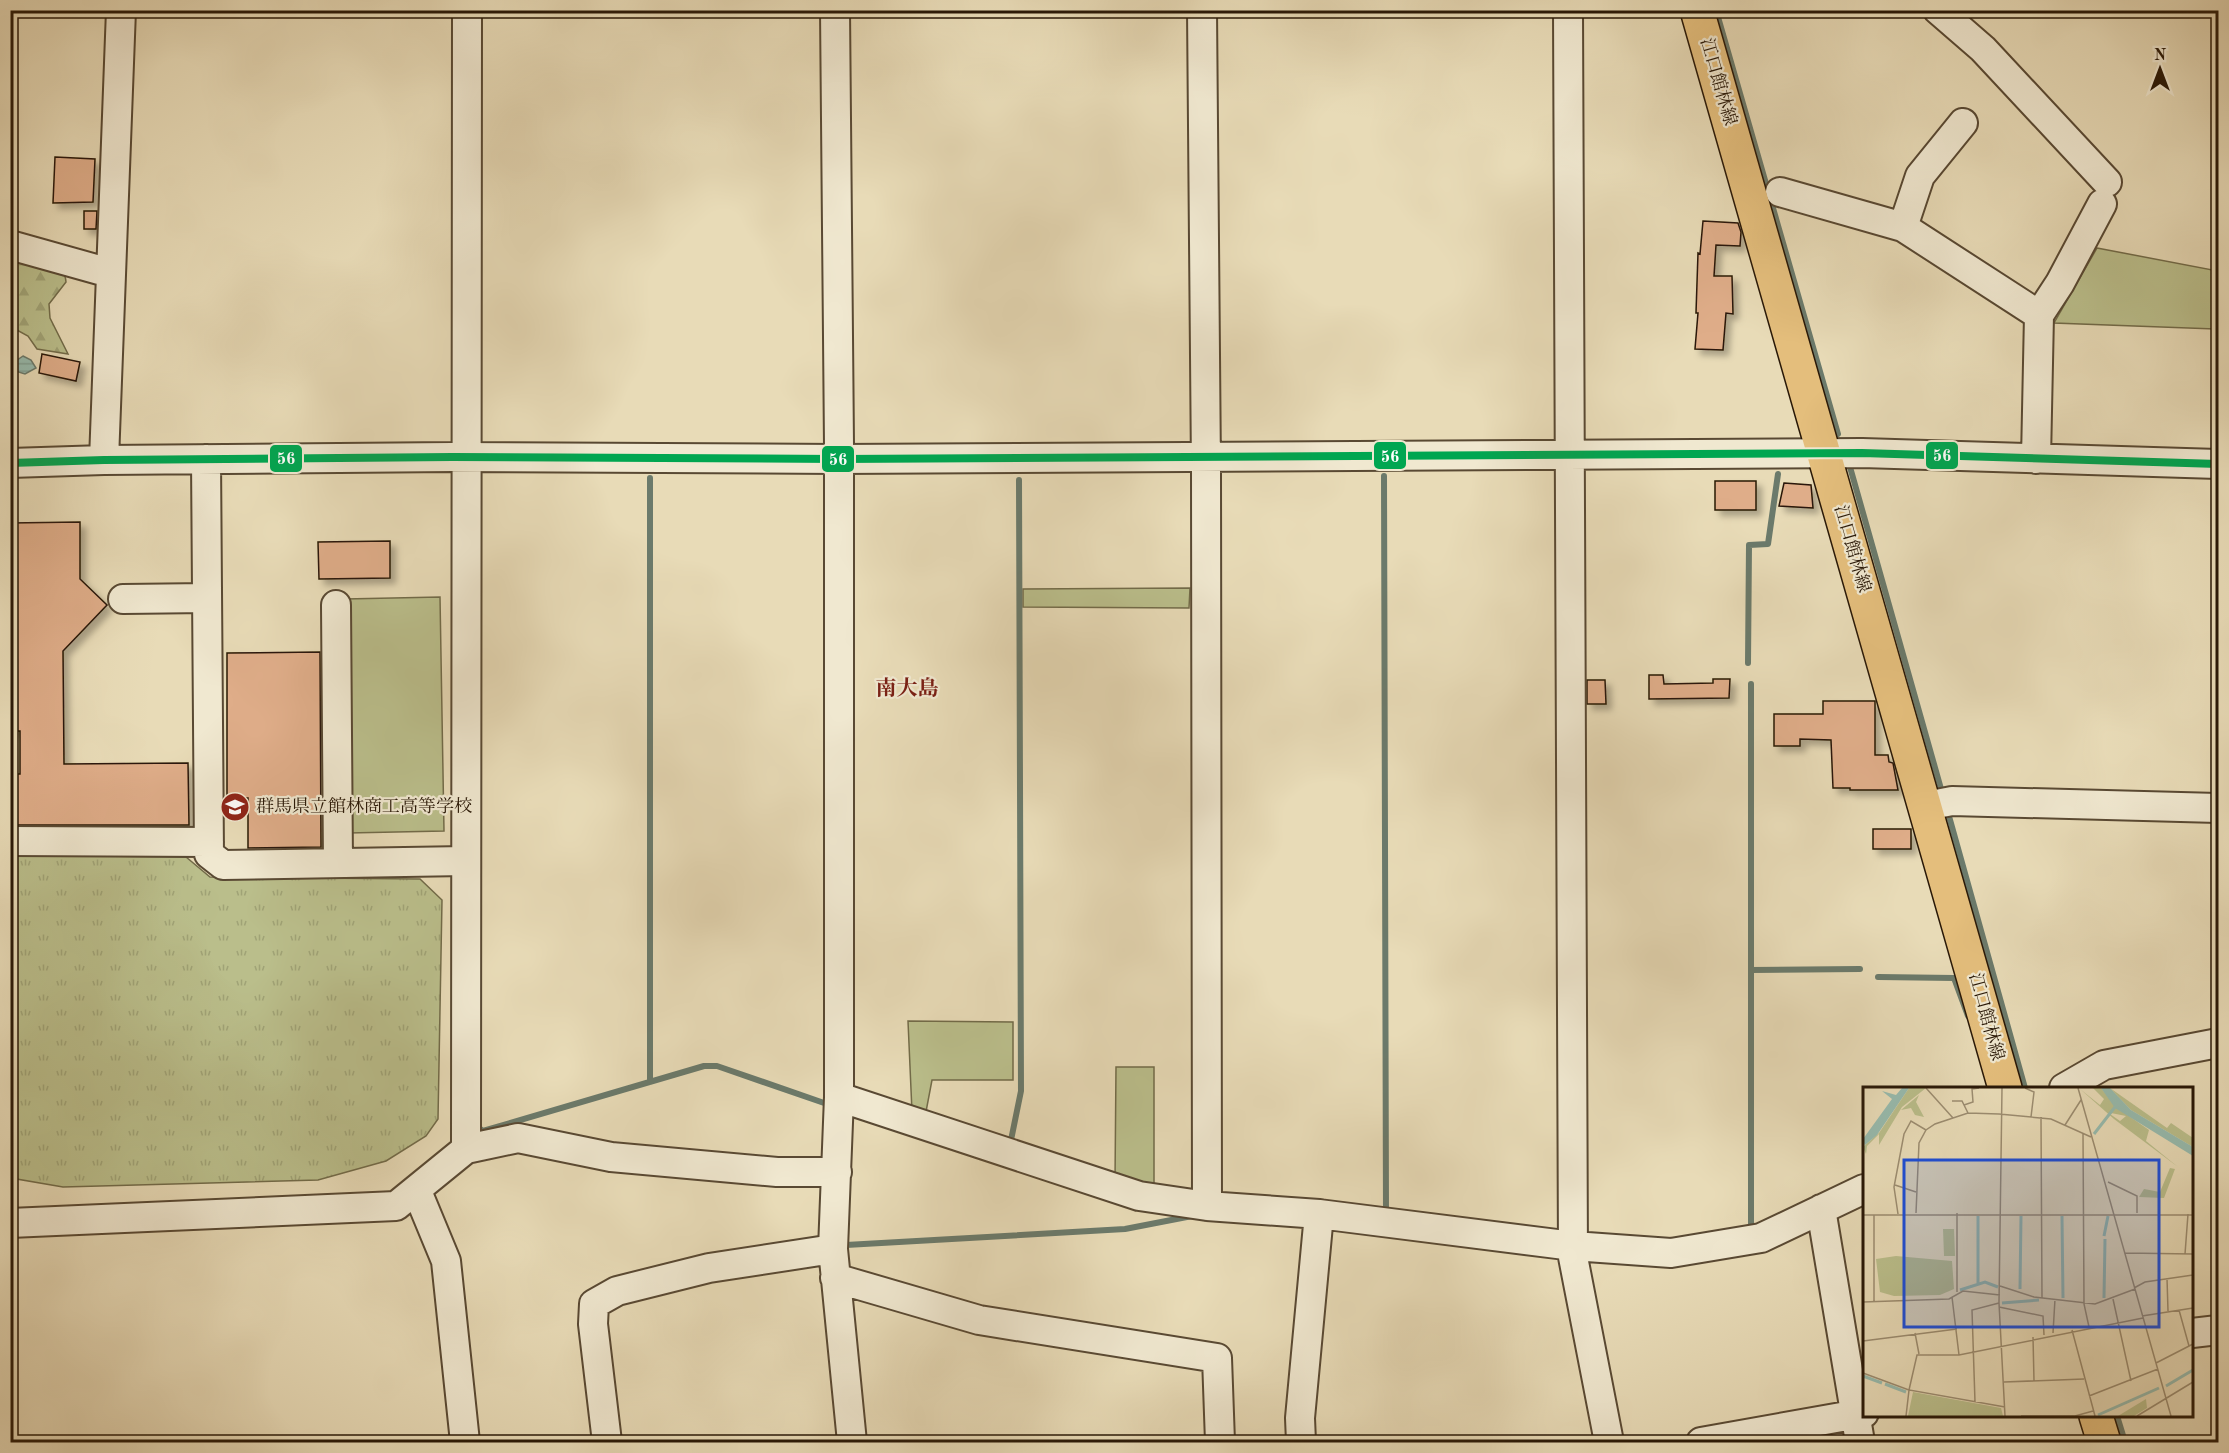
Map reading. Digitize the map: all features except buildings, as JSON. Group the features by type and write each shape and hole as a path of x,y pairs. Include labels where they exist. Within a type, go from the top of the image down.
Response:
{"main road":[{"name":"江口館林線","path":"1697,10 2004,1087"},
{"path":"2096,1417 2104,1443"}],"street":[{"path":"104,459 121,10"},
{"path":"466,10 466,1149"},
{"path":"835,10 839,459 838,1097 833,1250 852,1443"},
{"path":"1202,10 1207,1206"},
{"path":"1568,10 1573,1257 1609,1443"},
{"path":"1938,10 1983,49 2105,193 2060,283 2038,315 2037,459"},
{"path":"1904,227 1920,177 1963,123"},
{"path":"1780,192 1904,227 2038,315"},
{"path":"10,244 110,273"},
{"path":"10,463 104,459 467,457 839,459 1823,453 2218,464"},
{"path":"206,459 209,854 223,865 465,861"},
{"path":"123,599 207,598"},
{"path":"336,604 338,863"},
{"path":"1926,806 1952,801 2218,808"},
{"path":"10,841 209,842"},
{"path":"2067,1087 2103,1065 2218,1043"},
{"path":"838,1097 1139,1196 1207,1206 1319,1214 1573,1246 1671,1253 1761,1238 1863,1189"},
{"path":"10,1223 396,1206 466,1149 518,1138 612,1157 777,1172 837,1173"},
{"path":"417,1191 446,1261 465,1443"},
{"path":"1821,1209 1859,1414 1860,1443"},
{"path":"1301,1443 1300,1418 1319,1214"},
{"path":"607,1443 593,1324 594,1304 617,1291 709,1268 833,1250"},
{"path":"835,1278 979,1320 1217,1358 1220,1443"},
{"path":"2193,1333 2218,1330"},
{"path":"1701,1443 1859,1414"}],"green space":[{"path":"10,248 53,261 64,273 66,282 49,304 50,318 68,354 37,349 28,336 15,329 10,292"},
{"path":"2097,248 2218,271 2218,317 2215,329 2054,323"},
{"path":"1190,588 1189,608 1023,607 1023,589"},
{"path":"440,597 444,831 348,833 345,599"},
{"path":"10,855 186,857 210,877 420,879 442,900 438,1119 426,1136 386,1161 318,1180 63,1187 11,1178"},
{"path":"908,1021 1013,1022 1013,1080 932,1080 925,1117 912,1112"},
{"path":"1116,1067 1154,1067 1154,1190 1115,1181"}],"water":[{"path":"23,356 31,360 36,368 25,374 12,370 13,363"}],"waterway":[{"path":"1716,10 1838,434"},
{"path":"1850,467 1943,796"},
{"path":"1748,663 1749,545 1768,544 1778,474"},
{"path":"1384,476 1386,1214"},
{"path":"650,478 650,1082"},
{"path":"1010,1145 1021,1091 1019,480"},
{"path":"1751,684 1751,1229"},
{"path":"1947,809 2025,1087"},
{"path":"1751,970 1860,969"},
{"path":"1878,977 1954,978 1968,1016"},
{"path":"474,1124 483,1131 704,1066 717,1066 827,1104 827,1099"},
{"path":"846,1245 1125,1229 1192,1216"},
{"path":"2117,1417 2125,1442"}],"transit line":[{"name":"56","path":"10,463 452,457 839,459 1862,453 2218,464"}],"place":[{"name":"群馬県立館林商工高等学校","path":"235,807"}],"district":[{"name":"南大島","path":"907,689"}]}
